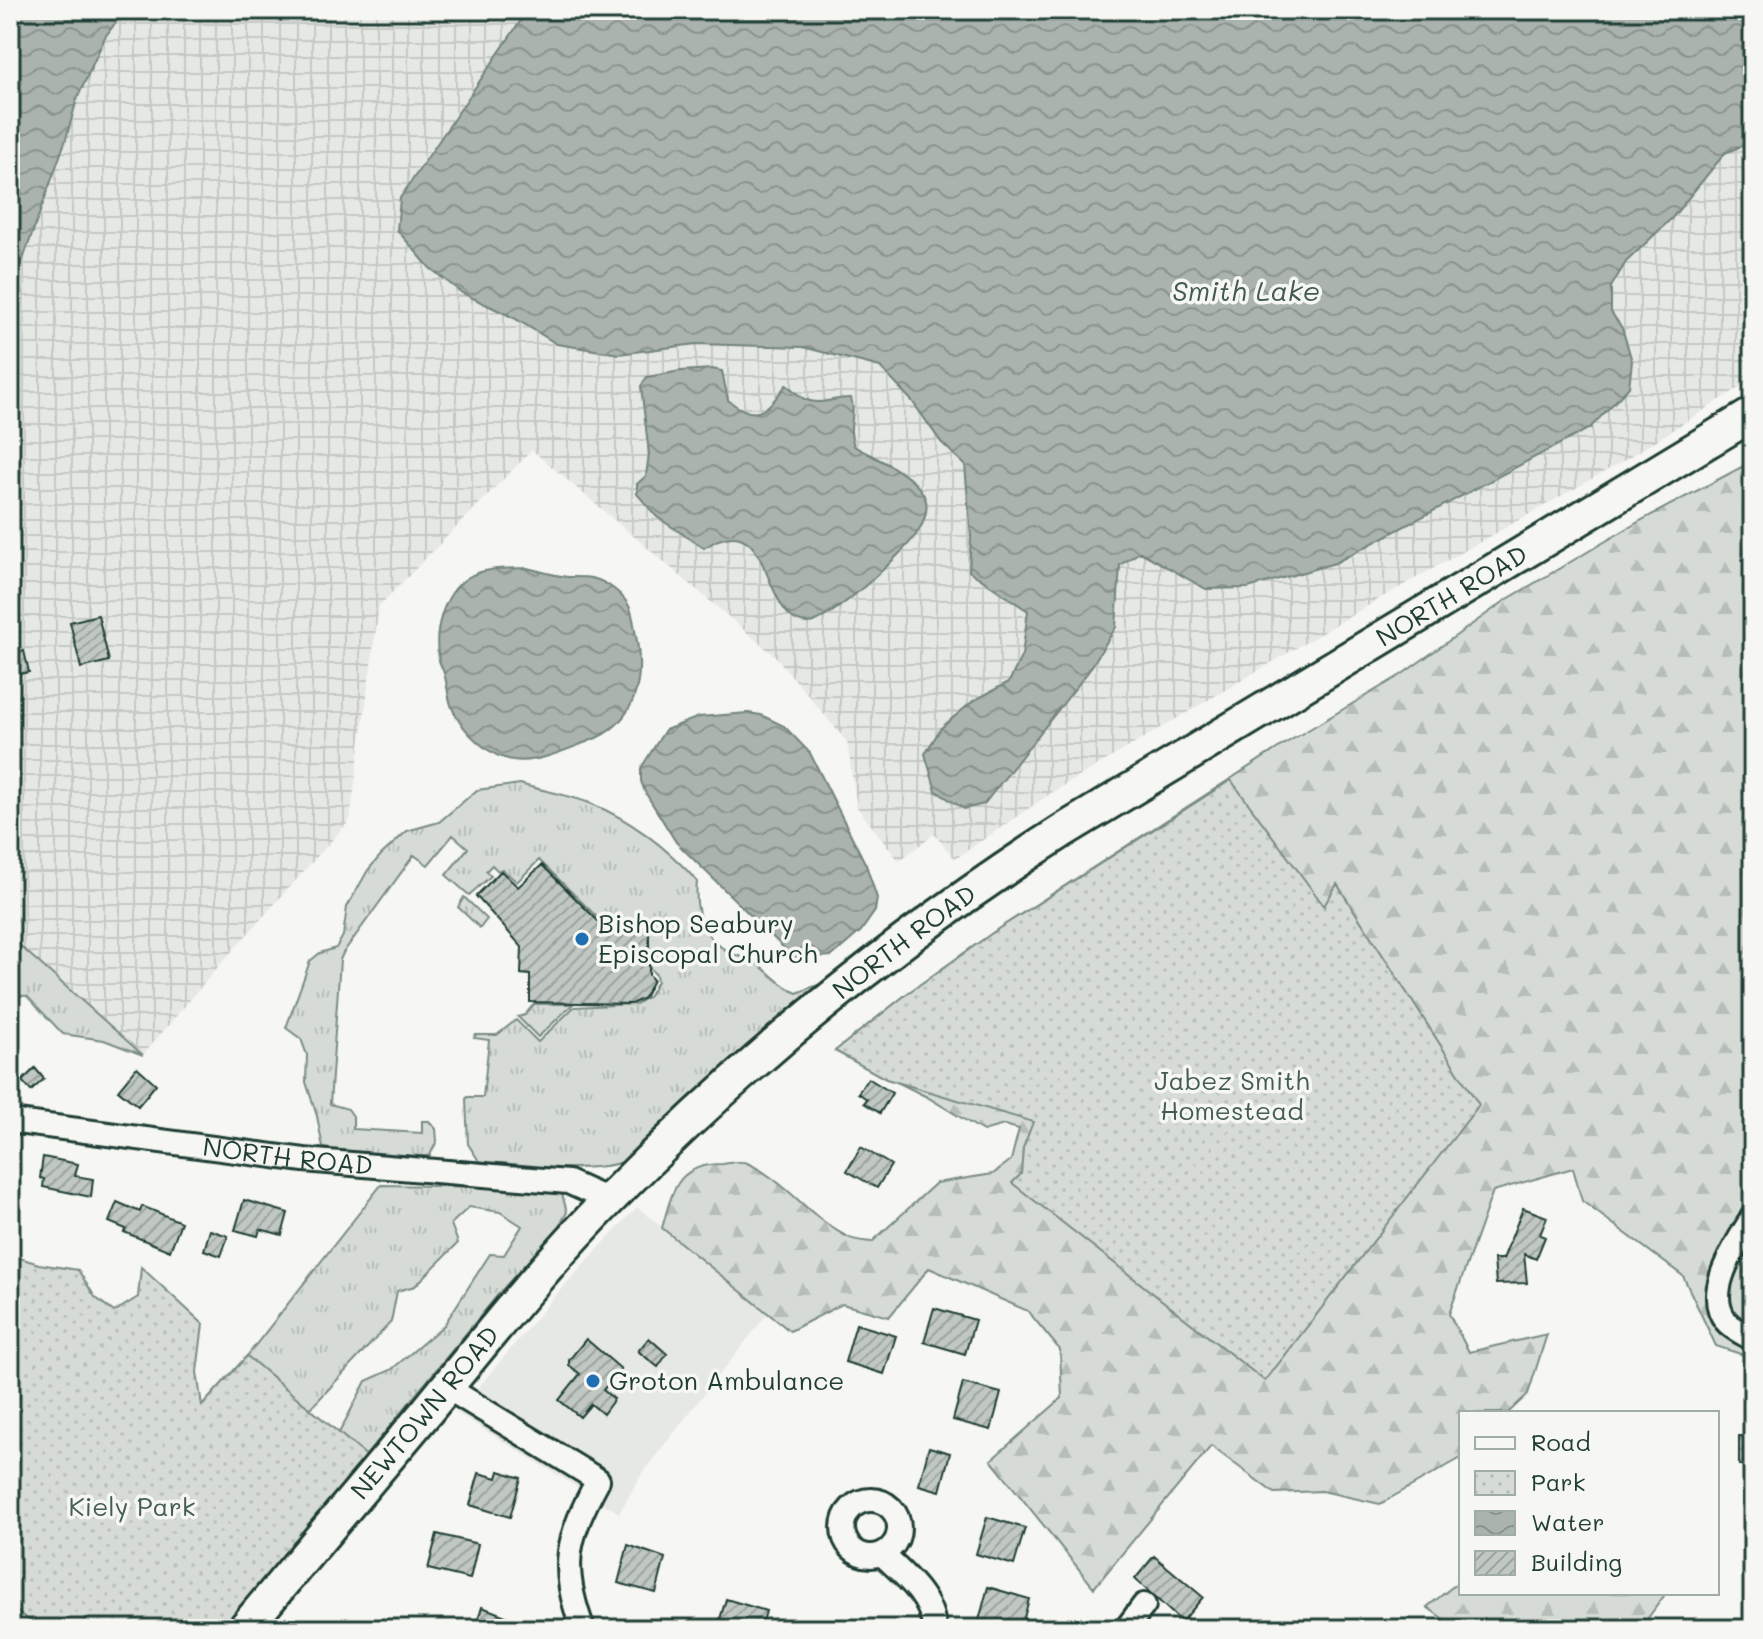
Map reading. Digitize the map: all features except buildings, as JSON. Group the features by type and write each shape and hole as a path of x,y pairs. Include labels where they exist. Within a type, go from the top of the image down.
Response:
{"main road":[{"name":"NORTH ROAD","path":"608,1200 748,1066 805,1018 904,940 994,875 1135,785 1753,414"},
{"name":"NEWTOWN ROAD","path":"244,1629 516,1303 608,1200"}],"street":[{"name":"NORTH ROAD","path":"10,1121 304,1160 568,1182 608,1200"},
{"path":"1753,1216 1732,1253 1720,1284 1719,1304 1726,1321 1753,1339"},
{"path":"446,1387 598,1480 584,1507 569,1555 570,1590 583,1629"},
{"path":"883,1555 919,1592 934,1629"},
{"path":"1126,1629 1144,1605"}],"shaded area":[{"path":"10,10 1753,10 1753,379 1627,459 1379,599 1051,793 955,859 934,834 899,861 857,807 847,742 776,657 532,450 379,606 350,820 143,1055 10,937"},
{"path":"637,1207 768,1313 643,1472 619,1513 457,1413 553,1298"}],"green space":[{"path":"1753,461 1753,1358 1716,1346 1683,1276 1582,1201 1573,1168 1493,1191 1449,1314 1469,1352 1547,1334 1528,1394 1510,1411 1459,1411 1459,1459 1380,1504 1322,1491 1274,1493 1211,1446 1094,1588 991,1460 1062,1398 1060,1350 1028,1311 929,1268 889,1317 842,1304 790,1331 662,1228 679,1181 686,1174 708,1165 747,1163 774,1179 835,1229 854,1239 872,1242 936,1183 993,1174 1011,1160 1019,1129 1004,1125 983,1131 927,1097 835,1051 908,993 998,929 1286,743 1401,675 1506,600 1640,521"},
{"name":"Jabez Smith Homestead","path":"1231,780 1324,906 1337,884 1479,1105 1265,1381 1012,1183 1021,1174 1023,1148 1033,1122 886,1079 835,1051 908,993 998,929"},
{"path":"520,784 592,804 636,827 697,881 697,904 702,924 722,948 749,959 797,993 823,983 622,1162 592,1167 551,1168 479,1161 468,1144 466,1099 483,1097 489,1040 474,1038 475,1035 497,1035 516,1020 538,1042 574,1007 636,1004 649,996 657,981 650,968 647,923 602,922 539,860 517,882 492,865 486,871 491,876 469,895 446,875 468,848 453,835 428,865 414,855 343,953 330,1104 348,1109 353,1116 353,1129 422,1133 422,1121 429,1121 436,1129 437,1141 430,1155 426,1156 351,1153 323,1148 306,1082 307,1055 301,1039 286,1028 310,961 320,953 336,948 343,936 347,907 368,870 407,831 439,822 477,790"},
{"path":"464,897 487,919 480,928 458,907"},
{"path":"10,937 143,1055 104,1040 63,1034 27,996 10,995"},
{"path":"534,1004 573,1004 538,1037 518,1017 525,1015"},
{"path":"381,1185 548,1188 562,1194 567,1212 559,1227 501,1291 312,1521 339,1433 366,1381 391,1370 444,1325 490,1254 504,1255 522,1226 500,1212 469,1207 451,1224 458,1243 415,1286 397,1291 391,1322 284,1437 201,1407 247,1356"},
{"name":"Kiely Park","path":"10,1255 39,1264 78,1270 95,1297 114,1312 138,1297 141,1267 203,1324 197,1372 202,1406 247,1356 375,1463 241,1629 40,1629 10,1606"},
{"path":"1459,1582 1459,1595 1665,1595 1640,1629 1457,1629 1427,1607"}],"water":[{"path":"10,10 125,10 105,37 77,99 66,139 10,296"},
{"name":"Smith Lake","path":"528,10 1753,10 1753,141 1725,153 1672,218 1626,262 1611,287 1611,312 1622,328 1632,361 1629,387 1590,428 1335,563 1248,588 1206,589 1140,552 1120,565 1116,627 1088,672 984,804 964,809 936,791 925,754 941,728 973,701 1009,682 1022,655 1028,611 969,571 971,537 965,465 941,442 912,401 880,367 803,347 696,344 619,354 557,344 514,318 462,293 430,268 397,230 400,198"},
{"path":"712,369 722,371 728,400 754,413 767,408 786,385 813,402 851,398 854,446 906,476 922,492 926,501 921,527 912,540 867,584 818,620 808,623 792,618 781,605 755,551 743,539 727,537 704,548 657,517 637,494 637,484 646,476 649,454 641,386 647,377"},
{"path":"527,568 597,579 620,594 632,615 639,669 634,699 617,724 589,741 552,755 522,761 504,758 487,749 471,736 459,720 450,704 437,638 446,604 467,578 488,570"},
{"path":"748,713 761,715 784,726 810,753 866,865 877,898 875,911 861,931 832,956 795,959 676,842 641,781 641,768 665,730 699,717"}],"place":[{"name":"Bishop Seabury Episcopal Church","path":"582,939"},
{"name":"Groton Ambulance","path":"593,1381"}]}
